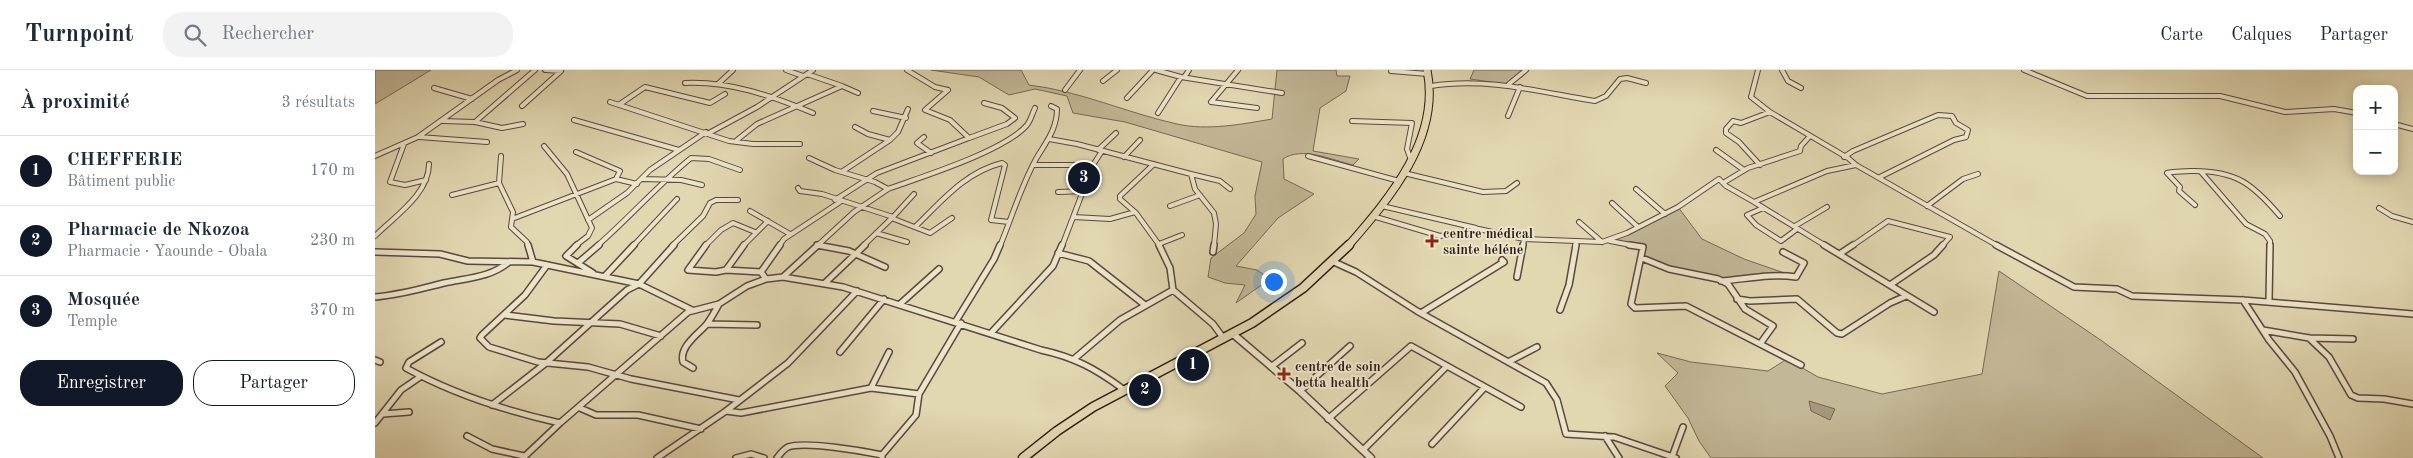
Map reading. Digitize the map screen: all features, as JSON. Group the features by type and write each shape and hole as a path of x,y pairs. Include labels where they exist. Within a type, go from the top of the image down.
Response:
{"highway":[{"path":"1023,458 1083,413 1123,389 1233,334 1280,304 1334,262 1376,217 1411,161 1419,142 1430,103 1431,86 1427,72"}],"street":[{"path":"375,156 418,137 472,98 517,70"},
{"path":"475,122 535,70"},
{"path":"522,106 561,70 545,70"},
{"path":"719,83 733,70"},
{"path":"786,70 842,86 858,94"},
{"path":"588,220 679,150 707,132 771,98 813,70"},
{"path":"907,70 935,87 948,90 925,110 950,120 969,138"},
{"path":"1065,90 1081,70"},
{"path":"1103,81 1117,70"},
{"path":"1127,98 1154,70 1183,77 1283,93"},
{"path":"1158,113 1189,70"},
{"path":"1238,70 1211,102 1257,108"},
{"path":"1508,85 1517,80 1525,70"},
{"path":"1758,70 1751,97 1770,112 1927,206 2074,287 2117,289 2132,296 2243,300 2413,314"},
{"path":"1782,70 1788,81 1801,88"},
{"path":"2024,70 2087,96 2220,96 2285,112 2334,108 2353,113"},
{"path":"1391,71 1427,72"},
{"path":"1431,86 1464,82 1508,85 1595,101 1601,100 1607,95 1620,79 1627,78 1646,83"},
{"path":"685,83 719,83 797,106 813,113"},
{"path":"737,140 757,124 842,86"},
{"path":"620,104 645,87 710,103 725,94"},
{"path":"1508,116 1520,87"},
{"path":"433,88 472,98"},
{"path":"610,102 707,132 718,138 753,143 800,144"},
{"path":"761,272 779,244 790,234 868,179 888,169 1007,124 1015,118 1002,108 984,103"},
{"path":"777,458 786,448 797,445 864,451 882,457 916,415 919,394 990,266 1033,165 1049,139 1058,114 1057,109 1051,106"},
{"path":"783,277 860,208 888,189 963,160 1007,138 1027,124 1035,108"},
{"path":"843,172 898,132 908,109"},
{"path":"873,111 905,118"},
{"path":"1760,165 1739,142 1726,133 1726,129 1733,121 1741,122 1770,112"},
{"path":"1845,156 1938,115 1953,116 1955,123 1968,130 1966,137 1954,140 1880,177"},
{"path":"574,120 679,150"},
{"path":"1352,121 1412,123 1407,149 1411,161"},
{"path":"441,122 475,122 500,128 523,124"},
{"path":"2398,125 2413,129"},
{"path":"855,127 867,134 889,140"},
{"path":"991,333 1053,266 1100,150 1116,133"},
{"path":"1723,183 1744,170 1778,156 1800,151 1801,146 1810,136"},
{"path":"418,137 487,142"},
{"path":"925,137 917,143 931,153"},
{"path":"1049,139 1220,180 1230,189"},
{"path":"1124,157 1140,140"},
{"path":"404,144 390,182 405,185 426,180"},
{"path":"543,146 563,166 573,188 579,194 592,233 572,246 566,254 567,258 589,269 593,274"},
{"path":"1716,150 1744,170"},
{"path":"512,219 616,178 620,172 576,152"},
{"path":"501,156 499,183 513,212 511,226 527,242 533,262"},
{"path":"1308,156 1399,181"},
{"path":"578,263 633,214 663,180 695,157 740,170"},
{"path":"809,158 836,171 868,179 888,189"},
{"path":"915,227 959,185 986,169 1003,163 1004,170 991,220 1009,222"},
{"path":"375,236 417,195 426,180 429,164"},
{"path":"1154,164 1120,196 1125,204 1135,212 1159,244 1170,268 1173,290 1213,324 1225,339"},
{"path":"1033,165 1093,165"},
{"path":"1755,202 1827,171 1856,165"},
{"path":"2199,170 2229,202 2246,224 2265,234 2270,241 2269,302"},
{"path":"2195,205 2179,191 2180,187 2167,173 2199,170 2237,175 2263,195 2280,216"},
{"path":"1404,173 1483,192 1506,191 1517,183"},
{"path":"1191,174 1195,189 1214,213 1216,224 1213,252"},
{"path":"1927,206 1963,179 1978,174"},
{"path":"616,178 637,184"},
{"path":"642,179 681,180 702,185"},
{"path":"1610,241 1692,199 1719,179 1763,208 1841,253 1934,312"},
{"path":"452,195 499,183"},
{"path":"798,188 800,191 817,193 893,217 930,233 952,218"},
{"path":"1636,189 1665,214"},
{"path":"1057,192 1085,190"},
{"path":"825,283 893,217 913,194"},
{"path":"1170,206 1200,196"},
{"path":"605,276 677,199"},
{"path":"492,405 546,363 627,290 639,284 666,252 703,216 710,203 716,200 737,200"},
{"path":"1612,203 1638,228"},
{"path":"1382,206 1524,239 1576,242 1610,241 1643,247 1631,304 1635,308 1686,306 1801,366"},
{"path":"1763,208 1747,215 1756,225 1781,241 1796,228 1827,207"},
{"path":"2379,208 2391,216 2413,222"},
{"path":"750,211 790,234"},
{"path":"1073,217 1110,219 1135,212"},
{"path":"1376,217 1440,236 1479,228"},
{"path":"726,270 755,232 768,221"},
{"path":"1841,253 1888,221 1950,237 1934,255 1890,285"},
{"path":"1579,222 1602,242"},
{"path":"755,232 733,223 727,225 712,238 688,270 761,272"},
{"path":"876,233 907,242"},
{"path":"1159,244 1183,235"},
{"path":"1517,277 1524,239"},
{"path":"1560,310 1569,285 1576,242"},
{"path":"817,245 855,254 885,267"},
{"path":"375,252 440,254 468,261 533,262 639,284 692,310"},
{"path":"1721,281 1762,278 1779,274 1796,277 1804,263 1783,252"},
{"path":"1058,253 1089,261 1145,305"},
{"path":"1642,258 1669,269 1728,284 1745,309 1773,326 1760,344"},
{"path":"1421,313 1487,274 1504,262 1502,260"},
{"path":"375,297 405,294 445,283 483,276 501,269 509,262"},
{"path":"1334,262 1356,272 1421,313 1553,388 1558,398 1566,434 1605,436 1628,441 1674,457 1683,427"},
{"path":"547,266 525,295 479,338 489,347 546,363 588,367 739,400"},
{"path":"900,304 939,269"},
{"path":"761,272 765,279"},
{"path":"467,436 492,449 523,457 616,374 692,310 719,304 752,284 765,279 783,277 825,283 857,291 1074,359 1098,370 1123,389"},
{"path":"1074,359 1090,342 1145,305 1173,290"},
{"path":"657,458 725,411 788,362 857,291"},
{"path":"1737,299 1757,301 1797,299 1842,334 1890,303 1906,296"},
{"path":"840,352 884,299"},
{"path":"2243,300 2269,340 2295,372 2308,393 2331,436 2339,458"},
{"path":"693,368 683,362 682,358 690,340 707,324 719,304"},
{"path":"505,315 554,321 626,326 661,336"},
{"path":"707,324 757,325"},
{"path":"2263,330 2309,338 2353,338"},
{"path":"1233,334 1300,392 1371,458"},
{"path":"2309,338 2325,350 2342,375 2351,395 2358,398 2383,399 2413,404"},
{"path":"441,342 406,364 405,368 420,377 492,405 560,423"},
{"path":"1271,367 1302,343"},
{"path":"1300,392 1350,346"},
{"path":"1328,419 1409,347 1521,407"},
{"path":"1509,362 1537,347"},
{"path":"871,388 889,352"},
{"path":"1363,450 1447,366"},
{"path":"375,423 401,390 420,377"},
{"path":"1432,444 1485,387"},
{"path":"725,411 741,413 871,388 919,394"},
{"path":"580,408 596,415 627,414 701,428"},
{"path":"383,414 409,412"},
{"path":"1605,436 1619,458"},
{"path":"736,458 751,454 763,458"}],"shaded area":[{"path":"375,70 431,70 375,104"},
{"path":"931,70 1021,70 1029,85 1067,92 1177,124 1200,127 1225,126 1272,119 1277,70 1336,70 1337,76 1350,76 1346,91 1320,108 1313,151 1359,159 1353,165 1327,157 1308,154 1291,155 1283,159 1284,179 1314,194 1278,218 1236,266 1257,270 1270,279 1236,303 1245,285 1225,283 1208,277 1211,258 1244,233 1256,214 1255,196 1262,162 1125,122 1073,113 1067,96 1035,89 1009,95 979,77"},
{"path":"1474,70 1527,70 1511,85 1470,79"},
{"path":"1678,207 1702,239 1744,259 1796,277 1721,281 1690,274 1642,258 1643,247 1610,241"},
{"path":"1999,271 2102,341 2263,458 1711,458 1699,441 1688,418 1665,386 1678,373 1657,353 1691,362 1768,371 1787,359 1818,377 1882,394 1982,374"},
{"path":"1809,401 1835,409 1830,420 1811,411"}],"place":[{"name":"Mosquée","path":"1084,178"},
{"name":"centre médical sainte héléne","path":"1432,241"},
{"name":"CHEFFERIE","path":"1193,365"},
{"name":"centre de soin betta health","path":"1284,374"},
{"name":"Pharmacie de Nkozoa","path":"1145,390"}]}
